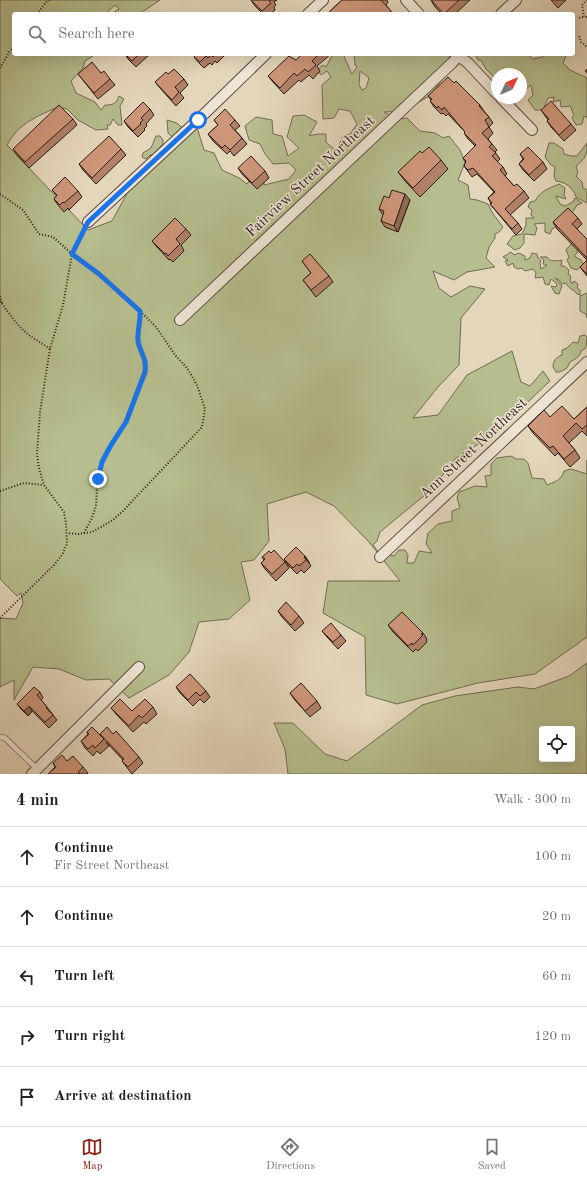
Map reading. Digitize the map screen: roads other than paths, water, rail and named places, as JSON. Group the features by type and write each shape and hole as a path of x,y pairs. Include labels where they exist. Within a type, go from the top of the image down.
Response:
{"street":[{"path":"310,12 323,0"},
{"path":"406,0 417,12"},
{"path":"503,12 516,0"},
{"path":"88,222 198,120 264,56"},
{"name":"Fairview Street Northeast","path":"180,320 457,56"},
{"path":"459,56 468,63 491,88"},
{"path":"507,104 532,130"},
{"name":"Ann Street Northeast","path":"380,557 587,362"},
{"path":"35,772 139,667"}],"lane":[{"path":"0,737 5,738 35,772"}]}
